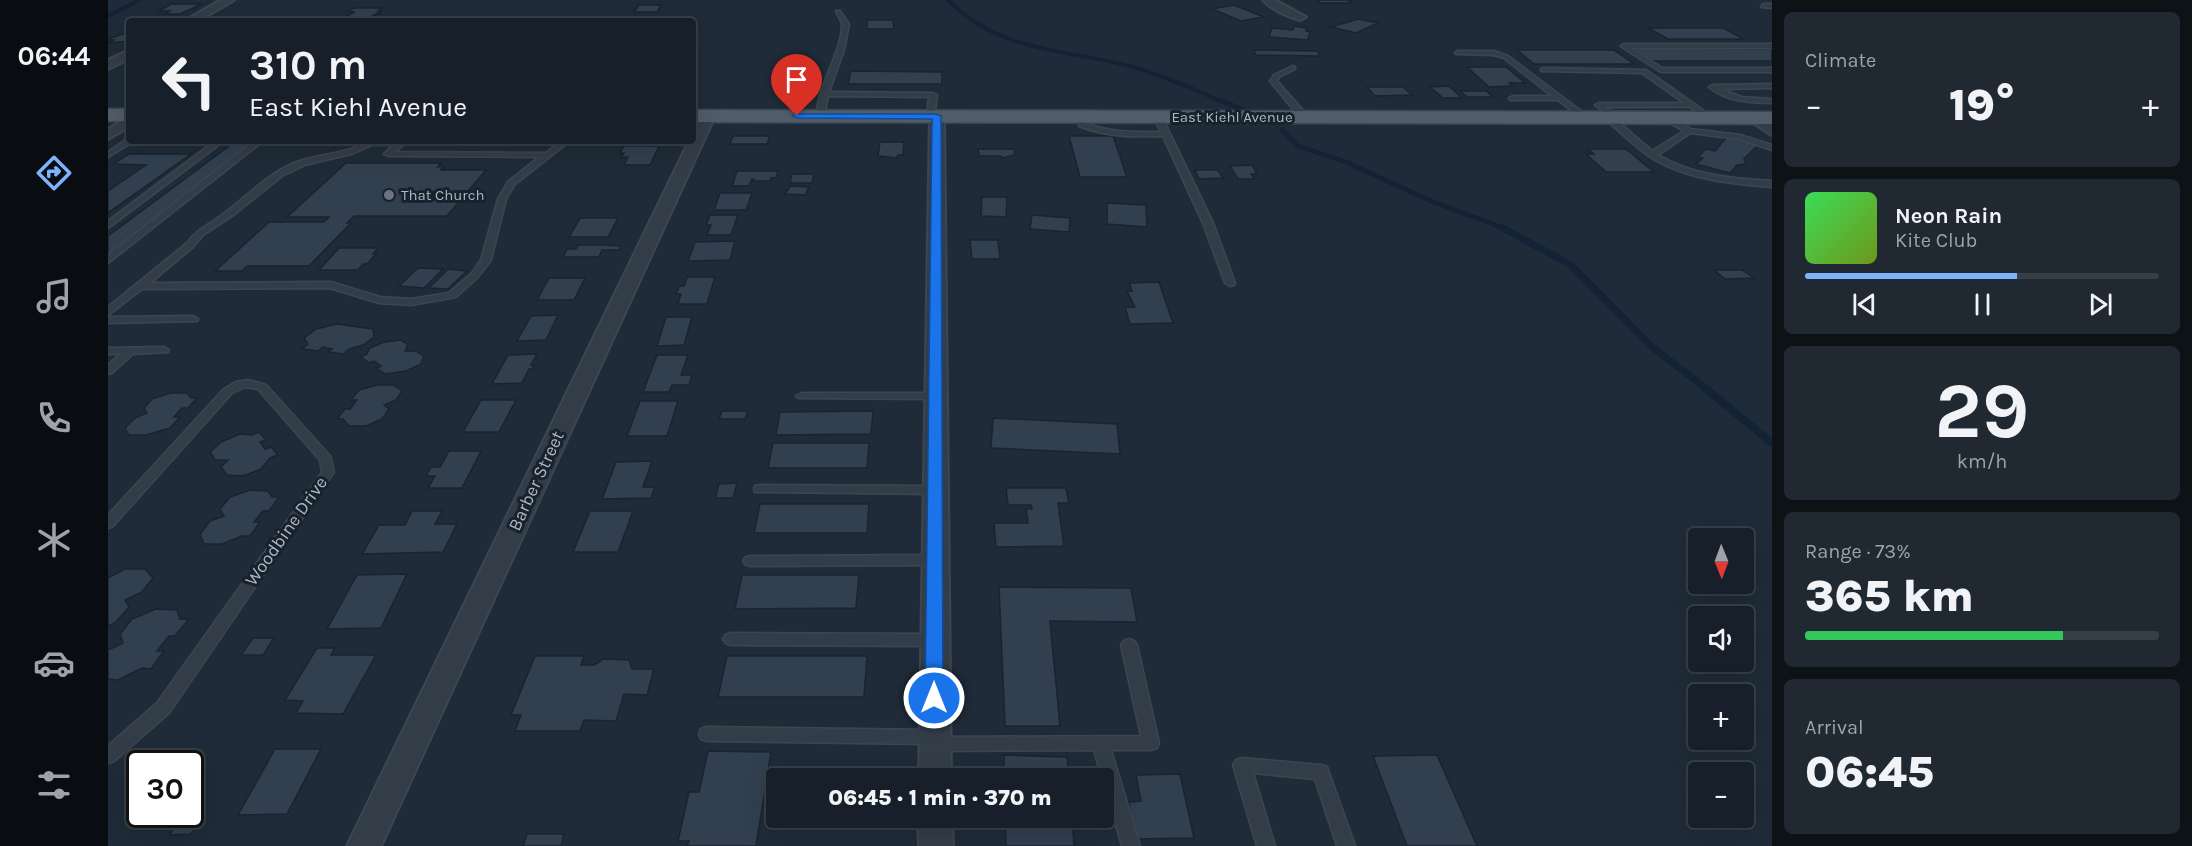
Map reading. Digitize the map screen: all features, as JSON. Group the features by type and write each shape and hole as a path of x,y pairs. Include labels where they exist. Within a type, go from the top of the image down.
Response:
{"main road":[{"path":"108,115 126,115"},
{"name":"East Kiehl Avenue","path":"700,116 1080,117 1161,125 1304,117 1763,118"}],"street":[{"path":"196,18 229,0"},
{"path":"1268,0 1279,8 1300,17"},
{"path":"108,65 126,56"},
{"name":"Barber Street","path":"696,138 700,116"},
{"path":"934,116 934,768"},
{"path":"1763,118 1772,131"},
{"path":"108,135 126,123"},
{"name":"Barber Street","path":"364,846 695,144"},
{"path":"935,828 936,846"}],"lane":[{"path":"1763,6 1772,6"},
{"path":"820,116 825,94 841,50 846,24 838,12"},
{"path":"1772,46 1624,46 1661,70 1772,70"},
{"path":"1458,53 1494,53 1506,57 1587,118"},
{"path":"1293,68 1276,76 1273,81 1304,117"},
{"path":"1543,70 1644,71 1710,118"},
{"path":"1759,70 1772,77"},
{"path":"1772,86 1713,87 1731,98 1772,101"},
{"path":"825,94 933,95 934,116"},
{"path":"1513,98 1561,98"},
{"path":"1691,105 1599,105 1653,154 1668,163 1738,182 1772,184"},
{"path":"1667,118 1689,131 1740,137 1772,148"},
{"path":"1161,125 1208,223 1230,283"},
{"path":"1653,154 1689,131"},
{"path":"108,155 126,144"},
{"path":"108,225 216,144"},
{"path":"108,260 255,144"},
{"path":"108,312 190,245 197,234 218,223 279,173 300,164 362,148 369,144"},
{"path":"399,144 388,154 547,155"},
{"path":"139,286 331,285 379,300 411,302 440,299 461,289 486,260 495,221 507,190 519,175 562,144"},
{"path":"108,320 193,319"},
{"path":"108,351 164,350"},
{"path":"108,371 130,351"},
{"name":"Woodbine Drive","path":"108,523 115,508 228,391 249,382 262,387 326,459 328,472 314,494 163,708 108,756"},
{"path":"802,396 935,396"},
{"path":"760,489 935,490"},
{"path":"750,561 935,560"},
{"path":"731,639 934,640"},
{"path":"707,734 1151,743 1129,645"},
{"path":"1100,743 1131,846"},
{"path":"1266,846 1242,765 1321,771 1346,846"}],"building":[{"path":"1318,0 1348,0 1352,3 1321,3"},
{"path":"171,4 202,4 180,14 165,14 170,11 159,11"},
{"path":"639,5 661,5 657,12 634,12"},
{"path":"1234,5 1264,17 1241,21 1212,9"},
{"path":"354,8 382,8 378,11 382,11 369,18 344,18 354,12 349,11"},
{"path":"1358,19 1378,23 1356,33 1331,27"},
{"path":"867,20 893,20 894,29 867,29"},
{"path":"1294,26 1307,28 1306,31 1310,31 1308,40 1269,37 1272,28 1293,30"},
{"path":"1648,28 1723,28 1744,39 1668,39"},
{"path":"126,33 126,41 108,43 114,40 108,39"},
{"path":"1639,48 1772,49 1772,61 1650,61 1634,51"},
{"path":"1253,50 1317,51 1321,56 1256,55"},
{"path":"1517,50 1614,50 1634,64 1534,64"},
{"path":"1467,67 1506,67 1525,83 1489,87"},
{"path":"851,71 942,72 942,84 848,84"},
{"path":"1449,86 1462,98 1443,98 1430,87"},
{"path":"1367,87 1403,87 1412,95 1375,96"},
{"path":"1460,91 1486,91 1493,97 1467,97"},
{"path":"733,136 770,136 767,144 730,144"},
{"path":"1069,136 1113,136 1127,177 1080,177"},
{"path":"1727,137 1758,145 1744,159 1746,164 1737,165 1730,173 1696,164 1703,158 1698,157 1706,149 1715,151"},
{"path":"880,142 904,142 903,155 898,155 897,158 878,156"},
{"path":"232,144 253,144 108,256 108,236"},
{"path":"624,146 659,146 650,165 624,165 628,157 621,158 624,153 620,153"},
{"path":"978,149 1014,149 1015,155 1002,158 1001,156 979,156"},
{"path":"1588,149 1626,149 1654,172 1606,172 1586,154 1594,154"},
{"path":"129,154 191,154 108,213 108,191 146,165 113,164"},
{"path":"346,163 441,163 438,167 444,166 441,170 486,170 447,216 354,216 347,223 351,223 309,266 247,266 242,271 215,271 269,222 324,222 329,217 287,217"},
{"path":"1252,165 1257,174 1251,174 1255,179 1238,179 1230,166"},
{"path":"1195,170 1218,170 1223,178 1199,179"},
{"path":"737,171 778,171 776,178 771,178 770,181 753,181 752,179 749,186 732,186"},
{"path":"792,174 814,174 812,183 790,183"},
{"path":"790,186 809,187 805,195 785,194"},
{"path":"720,193 752,193 746,210 714,210"},
{"path":"982,197 1007,197 1006,217 981,216"},
{"path":"1107,203 1146,205 1147,227 1107,224"},
{"path":"710,215 738,215 731,235 707,235 711,225 706,225"},
{"path":"1032,215 1070,218 1069,232 1030,229"},
{"path":"580,218 618,218 608,237 569,237"},
{"path":"970,240 998,240 1000,259 972,259"},
{"path":"735,241 730,260 688,261 695,242"},
{"path":"578,245 621,246 619,250 602,250 599,257 563,257 567,249 576,249"},
{"path":"339,248 378,248 373,254 377,253 367,264 363,264 358,270 319,270"},
{"path":"418,268 443,269 424,288 399,286"},
{"path":"448,269 467,271 448,289 429,288"},
{"path":"1714,270 1742,270 1754,278 1725,279"},
{"path":"687,277 715,277 707,304 678,304 681,294 676,294 679,286 684,286"},
{"path":"549,278 585,278 574,300 537,300"},
{"path":"1159,282 1173,323 1130,324 1125,307 1135,307 1127,291 1132,291 1129,283"},
{"path":"558,315 546,340 517,341 531,316"},
{"path":"666,317 692,317 684,345 657,346"},
{"path":"337,324 373,329 374,337 343,354 328,352 332,349 323,347 318,351 302,349 308,344 304,338 316,329"},
{"path":"401,340 408,345 405,351 416,351 424,356 421,364 406,371 385,374 376,368 381,366 374,361 369,363 361,357 367,354 370,348 384,342"},
{"path":"537,354 531,365 534,365 532,369 529,369 522,383 492,384 508,355"},
{"path":"657,355 688,355 681,375 692,375 689,385 672,385 669,392 643,392"},
{"path":"377,385 394,385 402,391 396,400 384,405 389,409 382,419 366,426 349,426 343,419 337,419 357,400 351,400 359,390"},
{"path":"171,393 187,393 191,398 197,398 188,408 182,408 174,417 180,417 170,428 146,435 129,435 125,428 135,418 147,413 144,408 152,399"},
{"path":"481,400 516,400 499,432 463,432"},
{"path":"640,401 678,401 667,436 627,436"},
{"path":"722,411 748,411 745,419 719,419"},
{"path":"873,411 871,434 776,435 780,412"},
{"path":"993,418 1117,424 1120,454 991,448"},
{"path":"259,432 266,440 260,442 265,449 271,447 278,455 270,458 261,469 243,476 227,475 221,467 228,460 215,460 210,452 221,442 240,434 252,435"},
{"path":"773,443 869,443 867,468 768,468"},
{"path":"449,451 481,451 462,488 428,488 435,476 426,476 431,467 440,467"},
{"path":"652,461 643,487 655,487 651,498 602,499 616,462"},
{"path":"737,483 733,498 715,498 719,484"},
{"path":"1006,488 1066,488 1069,503 1058,503 1064,546 996,547 994,523 1028,523 1026,509 1032,509 1031,505 1008,505"},
{"path":"250,490 268,491 272,497 279,497 269,511 263,511 254,522 260,522 250,536 242,536 222,544 204,544 200,534 210,521 224,516 220,509 230,497"},
{"path":"760,504 869,504 867,533 754,533"},
{"path":"412,511 442,511 435,524 457,524 443,552 362,554 379,525 405,525"},
{"path":"590,511 633,511 618,552 573,552"},
{"path":"125,569 145,569 153,578 142,592 125,600 129,607 116,622 108,626 108,578"},
{"path":"407,574 381,628 327,629 357,575"},
{"path":"742,575 859,575 856,608 735,609"},
{"path":"999,587 1131,588 1137,622 1050,621 1060,726 1005,726"},
{"path":"156,609 177,610 180,619 189,619 175,636 169,636 157,651 164,651 151,669 142,668 118,680 108,679 108,650 123,643 120,634 132,619"},
{"path":"253,638 274,638 263,655 241,655"},
{"path":"317,648 335,648 331,655 376,655 343,714 296,713 303,701 285,700"},
{"path":"535,656 584,656 581,665 595,665 603,659 629,660 632,669 654,669 647,695 624,694 616,721 584,720 580,731 515,731 521,715 511,715"},
{"path":"727,656 867,656 864,697 718,697"},
{"path":"275,749 321,749 287,814 238,815"},
{"path":"708,751 771,752 768,768 766,768 766,783 756,846 687,846 689,841 678,841 689,792 699,792"},
{"path":"1004,755 1067,757 1068,768 1004,768"},
{"path":"1437,755 1477,846 1407,846 1373,756"},
{"path":"1180,774 1194,838 1135,839 1129,802 1141,801 1136,775"},
{"path":"174,828 195,828 191,834 170,835"},
{"path":"1005,828 1073,828 1074,846 1006,846"},
{"path":"527,834 564,834 561,846 523,846"}],"waterway":[{"path":"108,16 139,0"},
{"path":"948,0 968,17 1012,40 1035,47 1133,67 1223,102"},
{"path":"1220,100 1252,114"},
{"path":"1282,130 1298,146 1346,162 1431,201 1506,229"},
{"path":"1503,228 1571,265 1652,347 1707,389"},
{"path":"1705,388 1772,443"}],"place":[{"name":"That Church","path":"389,195"}],"route":[{"path":"797,116 936,116 934,698"}]}
